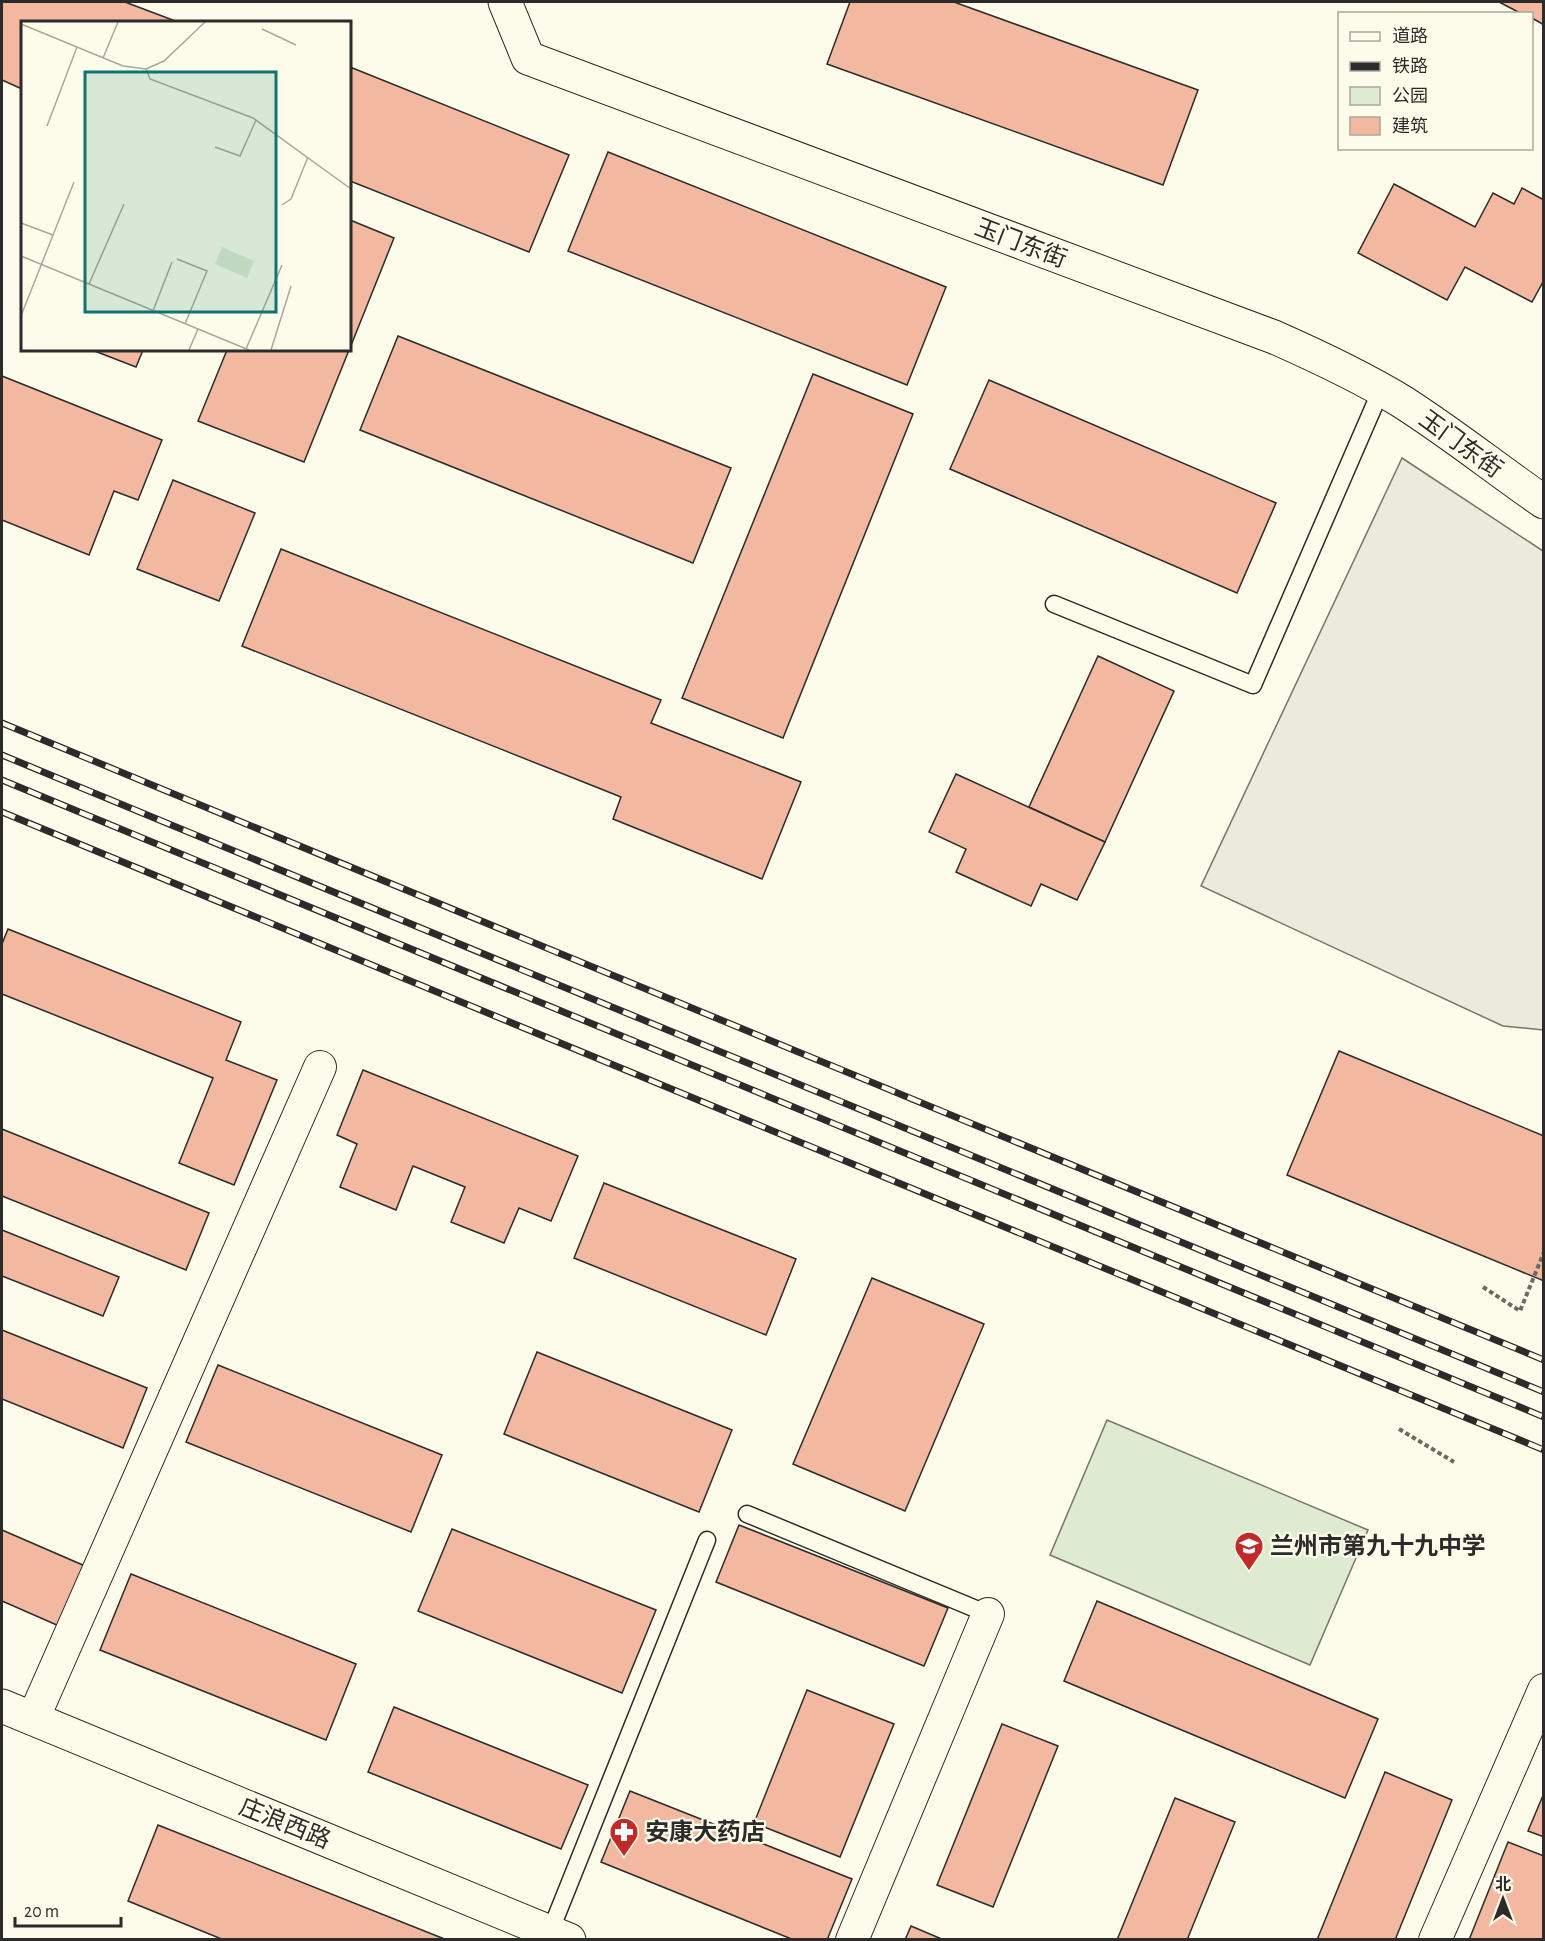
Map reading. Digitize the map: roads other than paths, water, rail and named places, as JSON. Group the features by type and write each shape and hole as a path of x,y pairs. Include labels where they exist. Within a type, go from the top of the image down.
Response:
{"street":[{"name":"玉门东街","path":"505,2 528,58 1274,337 1317,356 1381,390 1441,428 1544,502"},
{"path":"33,1719 320,1067"},
{"path":"852,1940 988,1614"},
{"path":"1435,1940 1544,1690"},
{"name":"庄浪西路","path":"2,1706 560,1936"}],"lane":[{"path":"1054,604 1253,685 1381,390"},
{"path":"747,1514 988,1614"},
{"path":"560,1936 707,1540"}],"railway":[{"path":"2,723 1544,1360"},
{"path":"2,755 1544,1392"},
{"path":"2,780 1544,1417"},
{"path":"2,812 1544,1450"}],"place":[{"name":"兰州市第九十九中学","path":"1249,1572"},
{"name":"安康大药店","path":"624,1858"}]}
